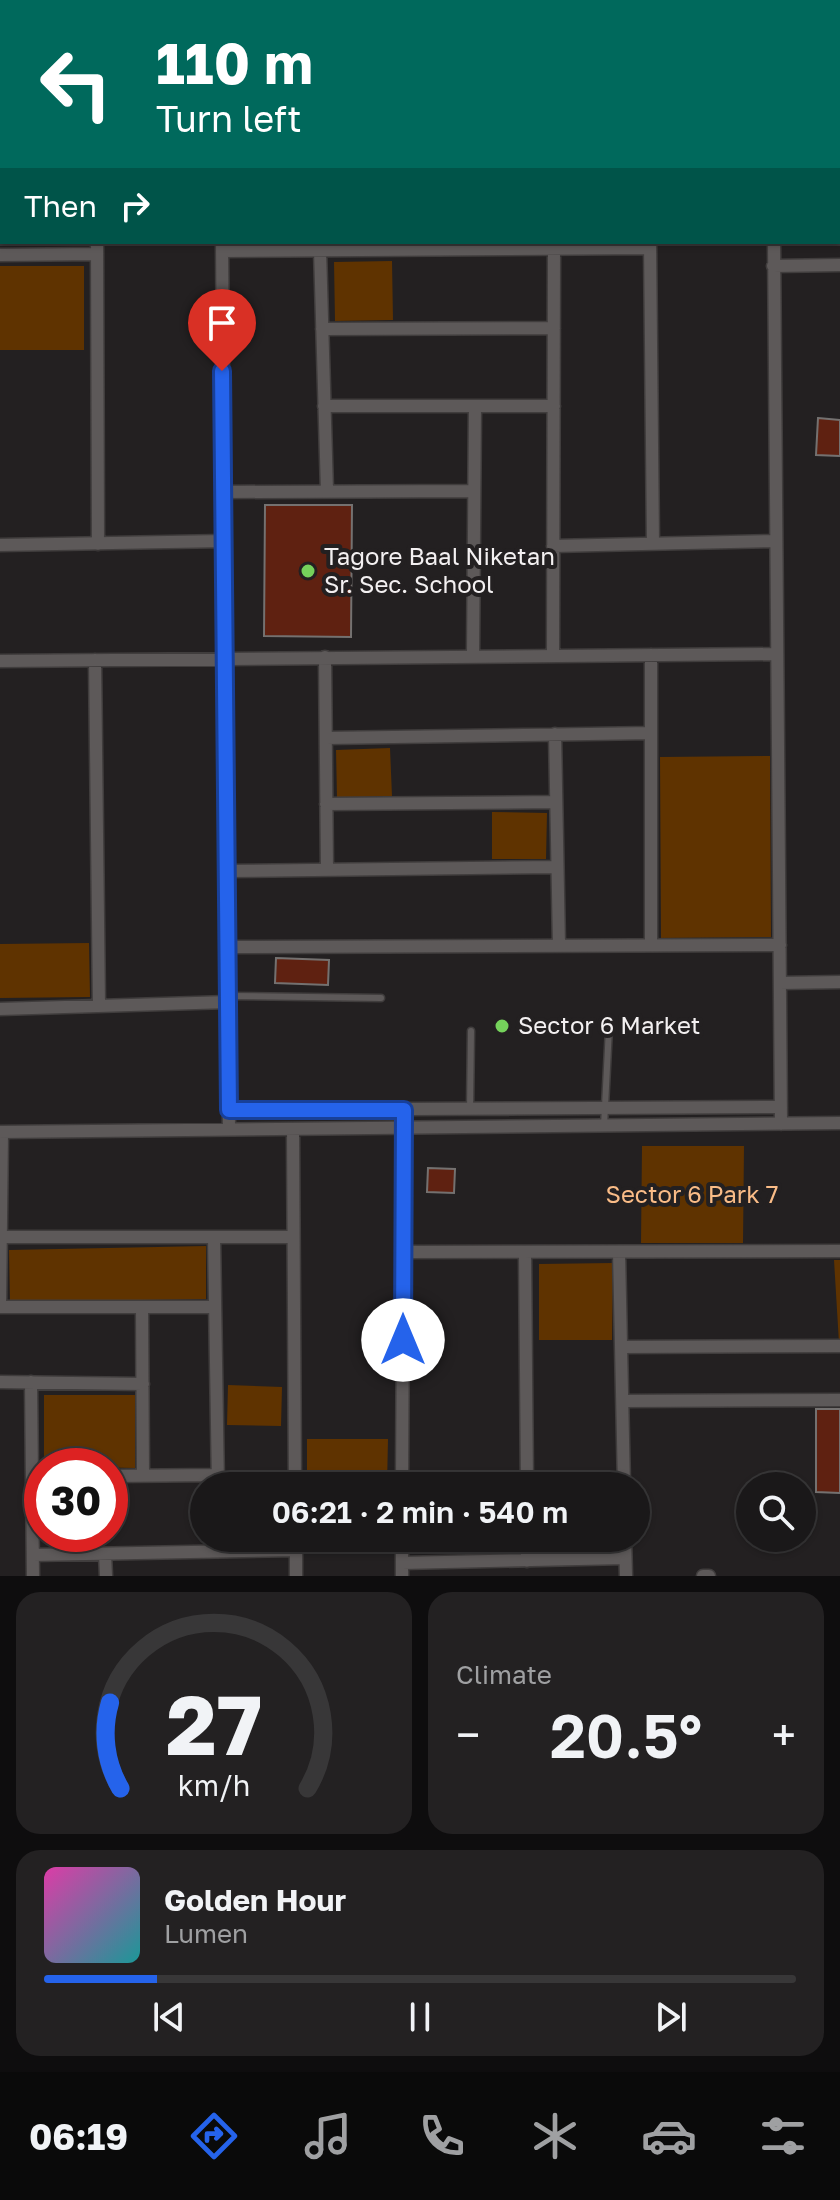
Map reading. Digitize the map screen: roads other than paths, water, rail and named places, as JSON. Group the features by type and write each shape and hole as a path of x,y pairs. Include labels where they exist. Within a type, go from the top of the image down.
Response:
{"street":[{"path":"774,244 781,1124"},
{"path":"229,1130 222,246 320,250 554,249 650,245 653,544"},
{"path":"0,255 97,248 98,544"},
{"path":"553,655 554,249"},
{"path":"320,250 327,491"},
{"path":"773,266 840,265"},
{"path":"322,329 554,328"},
{"path":"324,406 554,406"},
{"path":"473,656 475,406"},
{"path":"223,492 474,491"},
{"path":"0,545 224,541"},
{"path":"553,546 776,541"},
{"path":"0,661 777,654"},
{"path":"651,655 651,945"},
{"path":"325,657 327,870"},
{"path":"95,660 99,1006"},
{"path":"326,738 651,733"},
{"path":"555,734 559,946"},
{"path":"326,804 556,802"},
{"path":"227,871 557,867"},
{"path":"227,947 780,945"},
{"path":"780,983 840,982"},
{"path":"0,1009 228,999"},
{"path":"229,1110 781,1107"},
{"path":"402,1472 404,1110"},
{"path":"215,1307 0,1307 1,1132 840,1123"},
{"path":"293,1130 295,1472"},
{"path":"1,1237 293,1237"},
{"path":"214,1238 218,1472"},
{"path":"403,1252 840,1251"},
{"path":"619,1252 624,1472"},
{"path":"525,1253 527,1472"},
{"path":"142,1308 143,1476"},
{"path":"621,1347 840,1346"},
{"path":"0,1382 143,1384"},
{"path":"31,1382 35,1448"},
{"path":"623,1401 840,1400"},
{"path":"128,1476 190,1479"},
{"path":"33,1555 105,1554 190,1547"},
{"path":"33,1552 33,1576"},
{"path":"296,1552 296,1576"},
{"path":"527,1552 527,1561"},
{"path":"625,1552 626,1576"},
{"path":"105,1554 106,1576"},
{"path":"402,1570 625,1558"},
{"path":"703,1576 709,1576"}],"lane":[{"path":"228,999 381,998"},
{"path":"604,1126 609,1028"},
{"path":"470,1110 471,1031"}],"place":[{"name":"Tagore Baal Niketan Sr. Sec. School","path":"308,571"},
{"name":"Sector 6 Market","path":"502,1026"}],"park label":[{"name":"Sector 6 Park 7","path":"692,1195"}]}
